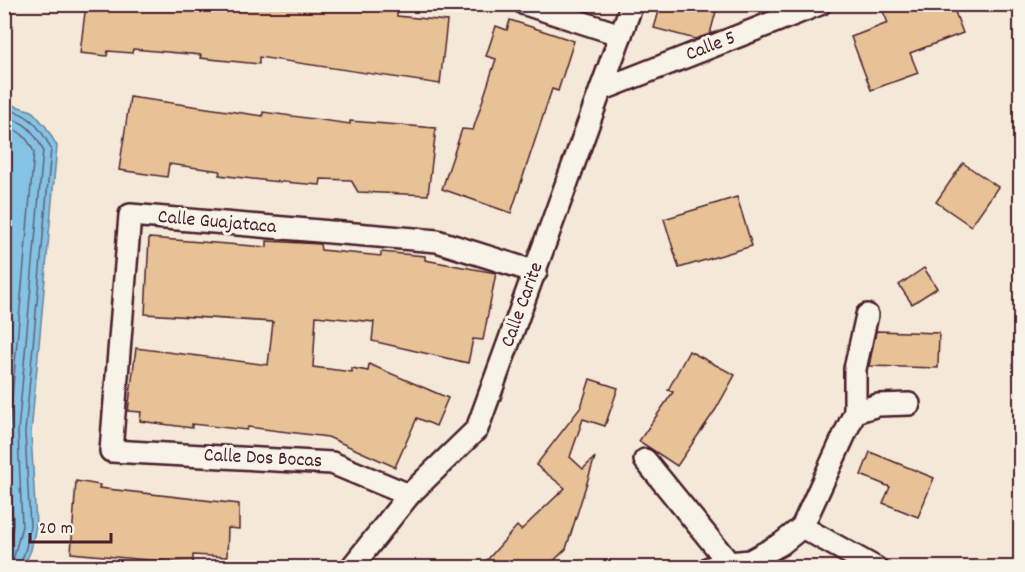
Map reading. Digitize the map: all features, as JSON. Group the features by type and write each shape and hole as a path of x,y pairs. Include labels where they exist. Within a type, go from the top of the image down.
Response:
{"street":[{"path":"525,4 621,35"},
{"name":"Calle Carite","path":"351,567 409,495 477,429 632,4"},
{"name":"Calle 5","path":"601,90 820,4"},
{"name":"Calle Guajataca","path":"111,451 130,215 437,242 536,272"},
{"path":"645,460 736,565 781,544 802,527 855,412 855,369 867,315"},
{"path":"855,412 878,405 909,404"},
{"name":"Calle Dos Bocas","path":"111,451 332,463 409,495"},
{"path":"802,527 876,567"}],"water":[{"path":"9,104 32,111 46,127 57,146 31,433 36,526 31,550 23,568 4,567 4,106"}],"building":[{"path":"86,4 354,4 397,7 397,16 447,21 440,84 259,57 259,64 200,58 201,55 133,49 132,53 108,51 107,56 80,53"},
{"path":"661,4 718,4 710,34 695,39 654,28"},
{"path":"894,4 952,4 963,33 910,53 918,73 871,90 851,37 888,23 882,9"},
{"path":"510,20 574,41 558,91 552,89 511,213 442,189 462,129 473,130 496,59 486,56 496,26 507,30"},
{"path":"130,97 263,116 263,112 350,124 350,121 436,128 428,195 358,192 351,180 321,179 320,185 270,181 219,175 220,171 169,164 167,177 119,170"},
{"path":"963,163 998,187 971,226 936,202"},
{"path":"737,197 752,246 679,268 664,219"},
{"path":"149,238 267,247 267,241 320,244 321,250 381,256 381,252 425,256 425,260 496,273 483,340 473,339 468,363 372,341 374,322 316,316 313,367 352,372 352,368 368,371 369,364 448,398 436,426 417,418 395,467 328,437 248,427 247,430 192,424 192,428 140,421 141,412 128,411 136,348 268,365 273,322 145,314"},
{"path":"924,268 937,288 912,304 899,285"},
{"path":"876,331 939,333 938,368 869,366"},
{"path":"689,351 735,375 716,409 677,466 639,441 673,392 668,390"},
{"path":"590,379 618,388 605,426 583,419 570,457 583,469 595,457 566,549 547,567 481,567 517,526 521,530 565,488 536,465 581,407"},
{"path":"870,452 934,478 918,517 883,503 890,487 861,475"},
{"path":"76,481 100,485 99,488 239,504 239,529 228,528 227,557 193,555 193,564 71,553"}]}
